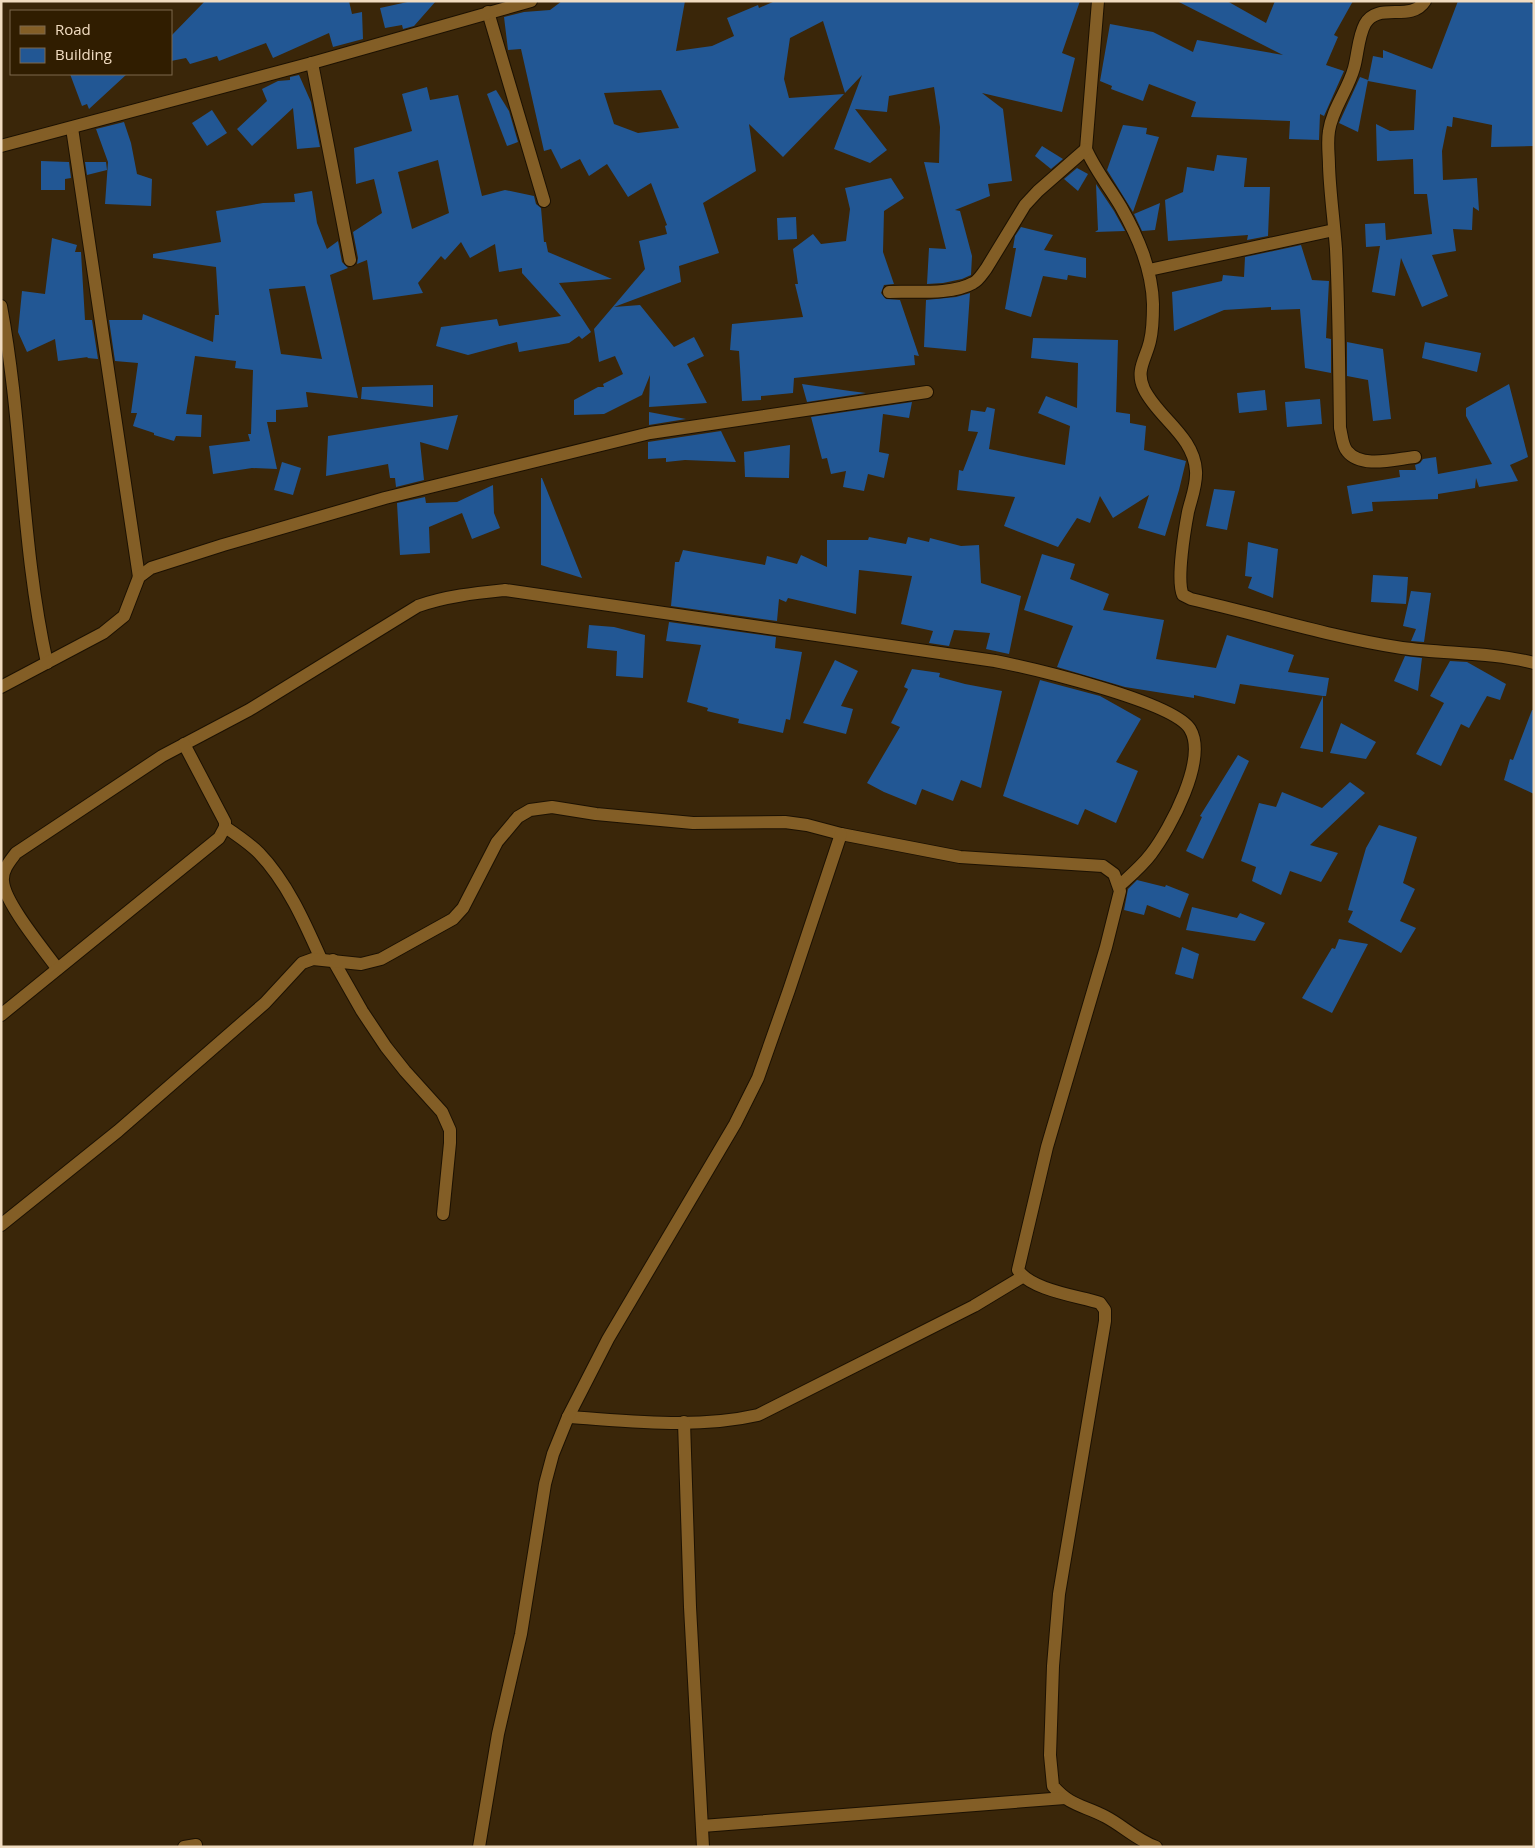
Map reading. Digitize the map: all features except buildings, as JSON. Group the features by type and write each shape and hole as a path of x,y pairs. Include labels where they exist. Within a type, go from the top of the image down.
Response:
{"street":[{"path":"1,146 312,63 531,1"},
{"path":"1098,1 1086,149 1138,240 1149,270 1152,289 1153,324 1140,374 1144,388 1190,449 1196,472 1188,512 1181,568 1180,584 1182,595 1191,599 1402,648 1487,655 1534,663"},
{"path":"1415,457 1363,460 1354,458 1346,450 1342,441 1340,428 1338,301 1330,185 1329,131 1354,69 1362,31 1370,18 1375,14 1417,10 1425,1"},
{"path":"488,12 544,201"},
{"path":"312,63 350,260"},
{"path":"72,128 140,577"},
{"path":"890,292 949,290 972,284 980,278 1025,205 1038,191 1086,149"},
{"path":"1149,270 1334,230"},
{"path":"1,306 14,393 35,604 47,663"},
{"path":"1,688 103,633 124,616 140,577 151,568 385,498 650,433 927,392"},
{"path":"57,968 26,926 8,896 3,882 9,862 16,853 162,756 249,710 418,606 433,601 476,593 505,590 995,660 1052,673 1147,703 1179,719 1190,728 1195,751 1191,776 1175,815 1150,855 1119,886"},
{"path":"1,1015 219,838 225,827 223,816 184,744"},
{"path":"1,1225 126,1125 265,1004 302,964 313,959 361,964 382,958 453,919 463,908 497,842 506,829 518,817 530,810 552,807 596,814 692,823 785,822 960,856 1103,866 1114,874 1120,891 1106,948 1047,1147 1018,1270 1022,1277 1034,1283 1100,1302 1105,1310 1105,1321 1059,1594 1053,1666 1050,1771 1053,1786 1070,1802 1104,1816 1134,1836 1156,1847"},
{"path":"225,827 259,853 278,876 327,960 386,1047 442,1112 450,1130 443,1214"},
{"path":"479,1847 498,1734 521,1634 544,1484 553,1454 568,1416 608,1339 735,1124 758,1078 841,834"},
{"path":"568,1416 643,1422 684,1422 728,1421 758,1415 974,1306 1022,1277"},
{"path":"684,1422 690,1607 703,1847"},
{"path":"702,1826 1065,1798"}]}
